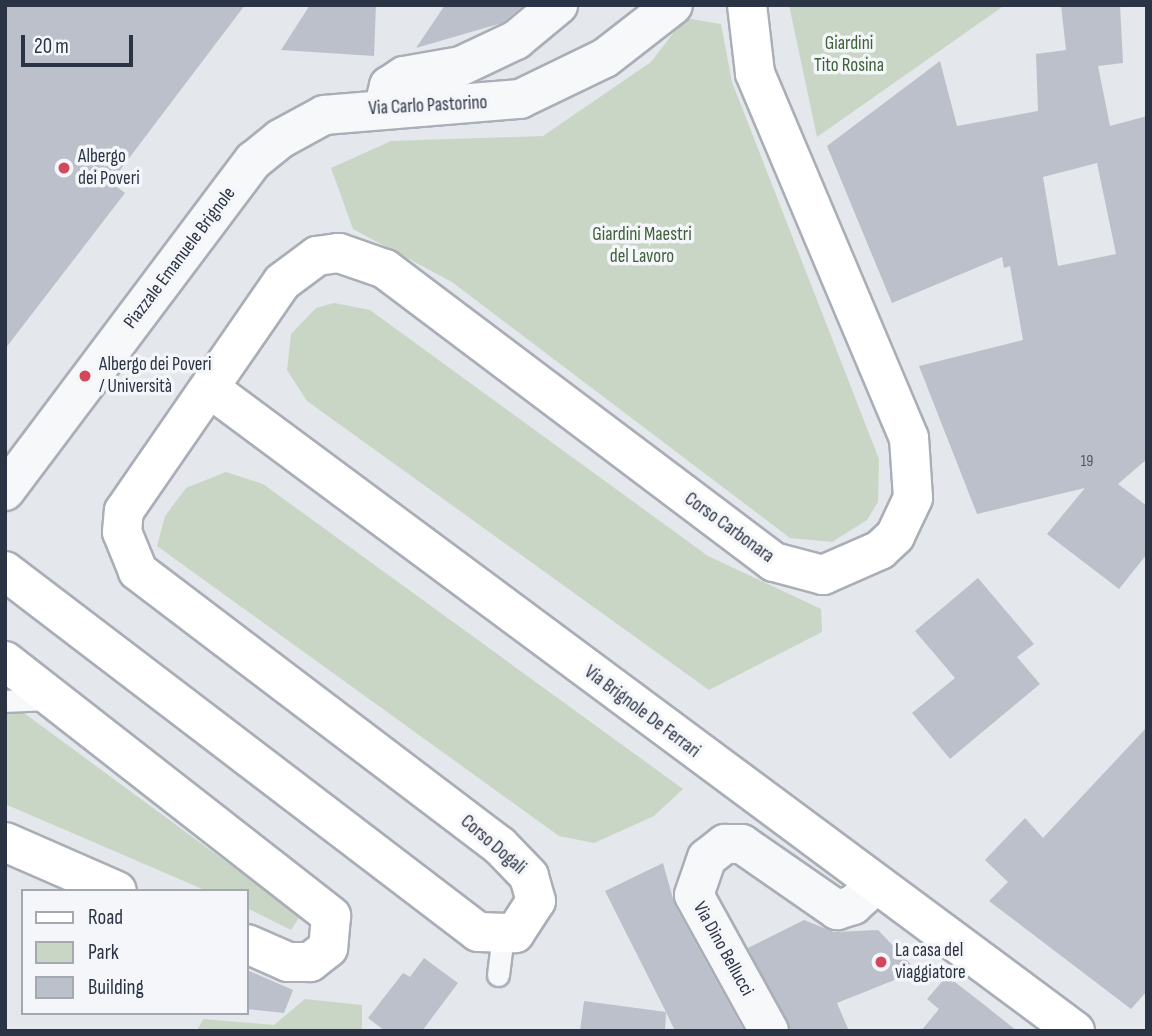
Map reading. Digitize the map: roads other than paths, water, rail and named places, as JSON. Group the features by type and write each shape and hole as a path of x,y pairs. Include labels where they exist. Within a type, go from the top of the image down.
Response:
{"street":[{"path":"384,106 389,86 404,76 460,66 516,40 558,5"},
{"name":"Via Carlo Pastorino","path":"324,115 384,106 465,107 520,99 604,58 673,5"},
{"name":"Corso Carbonara","path":"212,390 298,267 317,256 360,255 774,562 823,575 880,550 895,536 913,498 909,438 755,73 747,5"},
{"name":"Piazzale Emanuele Brignole","path":"5,491 253,161 324,115"},
{"name":"Via Brignole De Ferrari","path":"212,390 874,886 1075,1031"},
{"name":"Corso Dogali","path":"212,390 134,492 122,531 127,553 154,584 513,860 529,876 536,901 526,924 503,937"},
{"path":"5,571 478,932 503,937"},
{"path":"5,661 331,916 328,948 310,962 288,962 248,944"},
{"path":"5,842 112,889"},
{"name":"Via Dino Bellucci","path":"769,1031 694,895 707,858 725,844 742,844 836,910 853,905 874,886"}],"lane":[{"path":"5,701 54,699"},
{"path":"498,975 503,937"}],"place":[{"name":"Albergo dei Poveri","path":"64,168"},
{"name":"Albergo dei Poveri / Università","path":"85,376"},
{"name":"La casa del viaggiatore","path":"881,962"}],"park label":[{"name":"Giardini Tito Rosina","path":"849,55"},
{"name":"Giardini Maestri del Lavoro","path":"642,246"}]}
